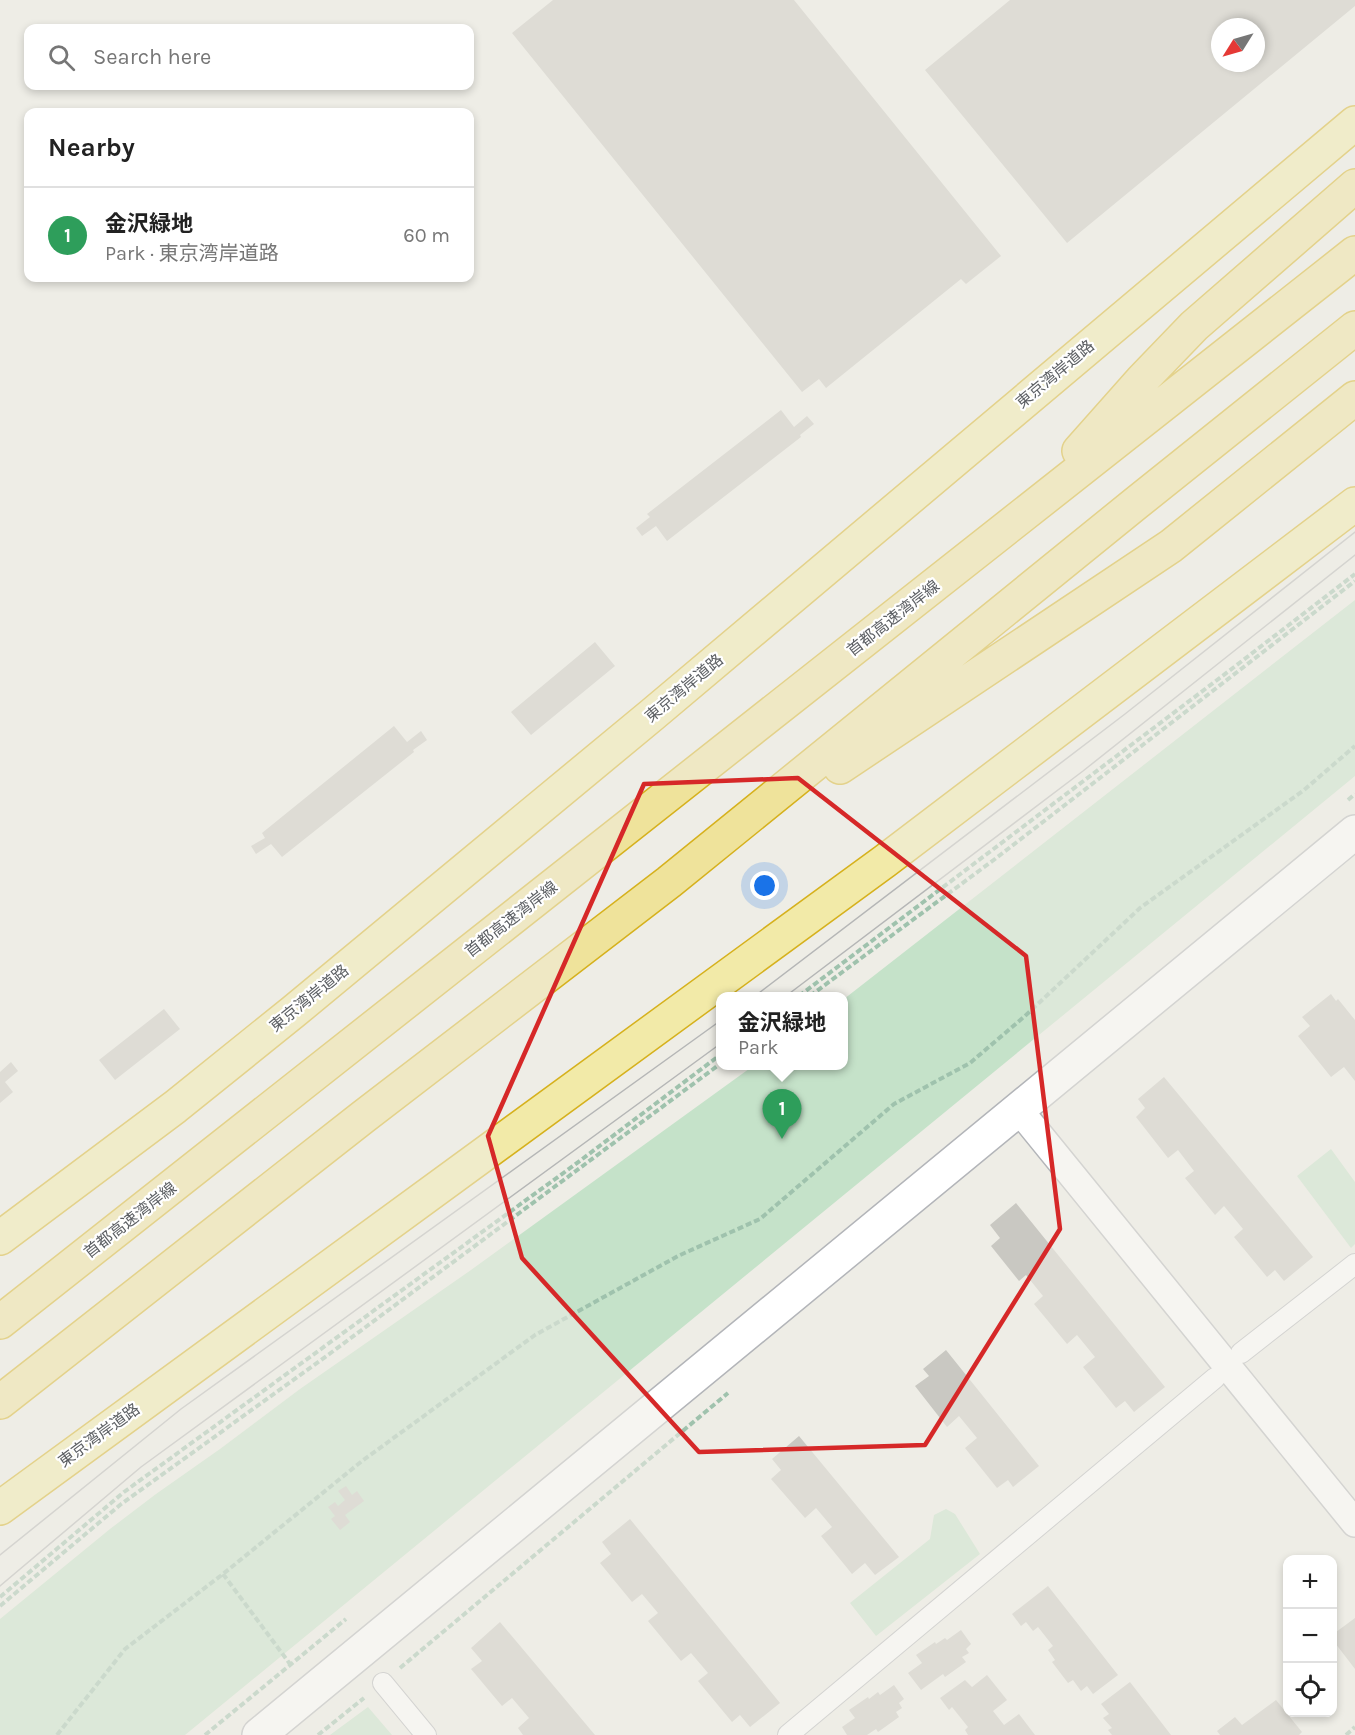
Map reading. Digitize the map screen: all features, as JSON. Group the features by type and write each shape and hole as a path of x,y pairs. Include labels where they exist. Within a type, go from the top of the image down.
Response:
{"highway":[{"name":"東京湾岸道路","path":"0,1238 175,1107 293,1012 662,706 1355,123"},
{"path":"1023,516 1142,380 1194,326 1355,186"},
{"path":"1023,516 1355,253"},
{"path":"0,1402 353,1125 669,882 1355,328"},
{"path":"669,882 1171,546 1355,398"},
{"name":"東京湾岸道路","path":"0,1508 885,861 1355,504"},
{"name":"首都高速湾岸線","path":"0,1322 1023,516"}],"street":[{"path":"259,1735 1355,832"},
{"path":"1018,1110 1355,1523"},
{"path":"1241,1353 1355,1264"},
{"path":"788,1735 1215,1378"},
{"path":"383,1683 426,1735"}],"path":[{"path":"804,992 1355,574"},
{"path":"815,992 995,859 1355,581"},
{"path":"57,1735 125,1649 223,1574 362,1461 535,1335 678,1256 760,1219 894,1104 970,1063 1025,1016 1140,908 1304,790 1355,746"},
{"path":"0,1597 124,1492 716,1059"},
{"path":"0,1606 120,1505 341,1345 716,1067"},
{"path":"223,1574 290,1664"},
{"path":"1346,1735 1355,1727"}],"highlighted area":[{"path":"798,778 1026,956 1060,1229 925,1445 699,1452 522,1258 488,1136 644,784"}],"green space":[{"path":"1355,600 1355,776 185,1735 0,1735 0,1619 156,1494 747,1070 848,1070 848,996"},
{"path":"1331,1149 1355,1182 1355,1244 1351,1248 1297,1176"},
{"path":"946,1509 955,1514 980,1554 876,1636 850,1603 930,1539 934,1515"},
{"path":"368,1707 392,1735 330,1735"}],"building":[{"path":"553,0 794,0 1001,256 966,284 961,279 826,388 819,379 802,392 512,33"},
{"path":"1010,0 1355,0 1355,6 1067,243 925,70"},
{"path":"781,410 794,427 807,416 814,424 800,435 801,437 667,541 656,526 642,536 636,528 650,517 647,514"},
{"path":"595,642 615,666 531,735 511,712"},
{"path":"394,726 407,742 421,731 427,740 282,857 271,844 256,854 251,846 265,838 262,833"},
{"path":"1331,994 1355,1020 1355,1081 1344,1067 1331,1077 1298,1036 1310,1026 1302,1017"},
{"path":"164,1009 180,1029 115,1080 99,1060"},
{"path":"11,1062 18,1071 5,1082 13,1092 0,1103 0,1072"},
{"path":"1164,1077 1313,1257 1284,1281 1275,1270 1267,1277 1234,1237 1243,1229 1224,1206 1215,1215 1185,1178 1194,1171 1178,1150 1168,1158 1136,1117 1145,1108 1138,1099"},
{"path":"1016,1203 1165,1387 1134,1412 1125,1401 1116,1408 1083,1367 1095,1357 1077,1335 1067,1344 1034,1304 1043,1296 1026,1275 1019,1281 991,1246 1000,1238 990,1225"},
{"path":"946,1350 1039,1466 1013,1487 1008,1480 997,1488 965,1448 977,1438 959,1416 947,1427 915,1386 929,1376 923,1369"},
{"path":"799,1436 899,1557 875,1575 865,1563 852,1574 821,1536 832,1527 816,1508 805,1518 771,1479 781,1470 772,1459"},
{"path":"346,1486 352,1495 357,1491 364,1501 345,1515 350,1522 340,1530 331,1519 335,1516 328,1507 335,1502 338,1506 345,1500 338,1491"},
{"path":"630,1519 780,1703 750,1727 740,1715 732,1722 698,1681 708,1673 691,1653 681,1661 648,1621 658,1613 642,1594 632,1602 600,1563 611,1554 602,1542"},
{"path":"1048,1586 1118,1675 1093,1694 1087,1686 1081,1691 1073,1680 1068,1683 1052,1662 1055,1660 1048,1650 1053,1646 1038,1627 1033,1631 1026,1622 1021,1626 1012,1614"},
{"path":"1355,1618 1355,1669 1337,1646 1337,1631"},
{"path":"500,1622 595,1735 523,1735 518,1728 529,1718 512,1698 502,1706 471,1669 482,1661 471,1648"},
{"path":"961,1630 971,1644 966,1649 969,1653 962,1657 966,1662 945,1677 943,1674 921,1690 908,1673 922,1663 916,1655 935,1642 936,1644 945,1638 947,1640"},
{"path":"987,1675 1007,1700 993,1711 1004,1725 1019,1714 1035,1735 968,1735 965,1730 968,1727 952,1707 949,1710 940,1698 965,1680 972,1687"},
{"path":"1130,1682 1171,1735 1112,1735 1108,1730 1112,1728 1103,1718 1109,1714 1101,1704"},
{"path":"894,1685 904,1699 899,1703 902,1708 896,1712 899,1717 878,1732 876,1729 867,1735 847,1735 842,1727 855,1718 849,1710 868,1697 869,1699 878,1692 880,1695"},
{"path":"1276,1700 1283,1709 1283,1717 1290,1717 1302,1732 1299,1735 1220,1735 1217,1731 1235,1717 1242,1725"}],"tram line":[{"path":"760,992 1125,714 1355,532"},
{"path":"791,992 1083,771 1355,555"},
{"path":"0,1555 181,1409 716,1024"},
{"path":"0,1586 141,1467 716,1047"}],"place":[{"name":"金沢緑地","path":"782,1139"}]}
